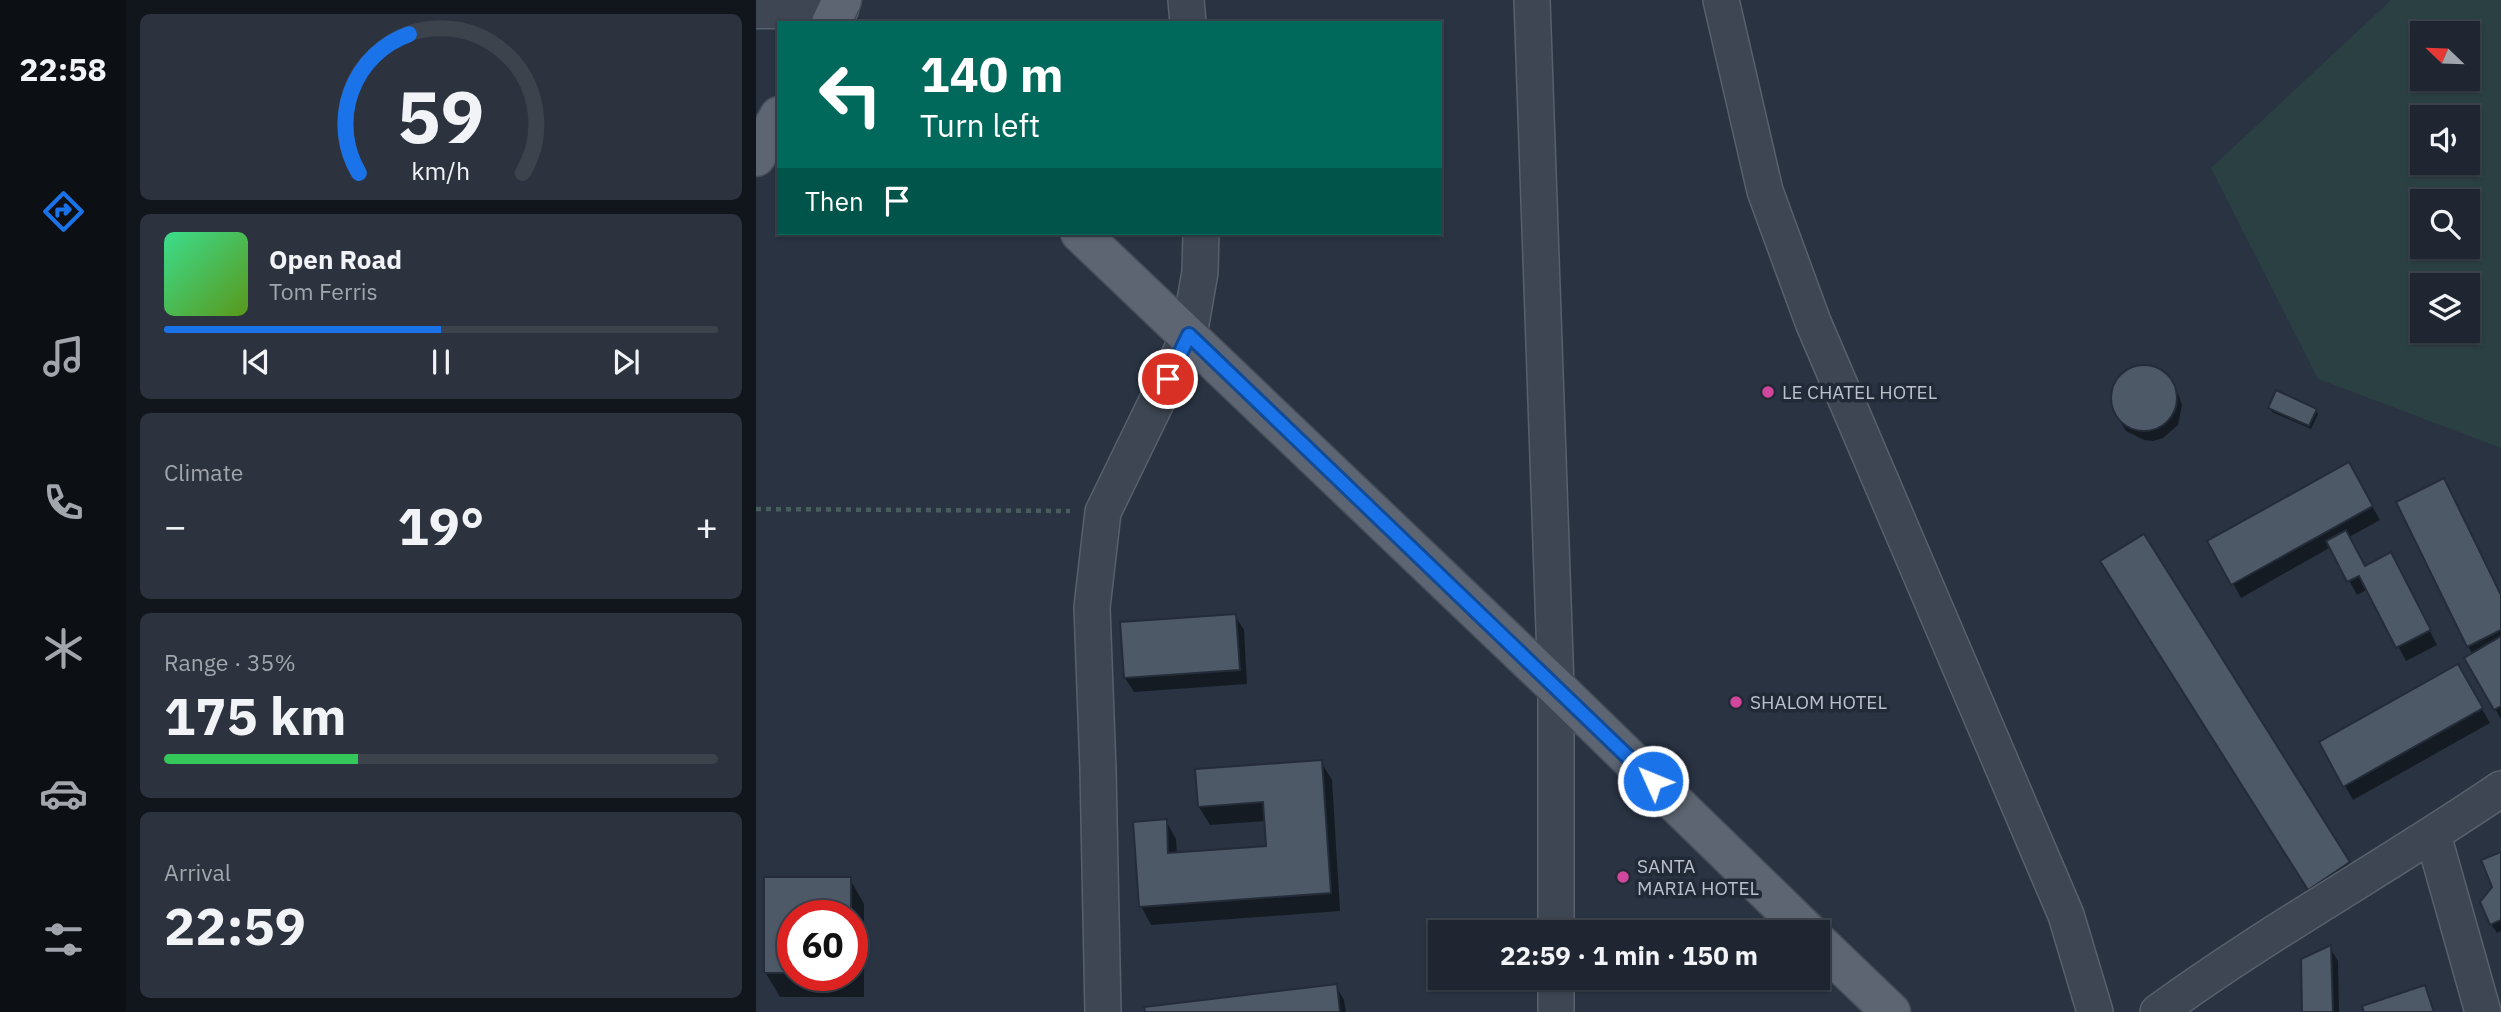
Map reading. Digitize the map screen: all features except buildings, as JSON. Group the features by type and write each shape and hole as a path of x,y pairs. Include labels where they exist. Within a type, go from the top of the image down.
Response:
{"main road":[{"path":"756,157 777,120"},
{"path":"1082,235 1556,687 1796,920"},
{"path":"1830,954 1891,1012"}],"street":[{"path":"1186,0 1188,21"},
{"path":"1532,0 1556,687 1556,920"},
{"path":"1721,0 1765,191 1774,217 1813,322 2066,915 2095,1012"},
{"path":"756,9 841,14"},
{"path":"1103,1012 1098,770 1091,607 1102,512 1189,335 1200,272 1201,235"},
{"path":"2158,1012 2208,975 2433,835 2501,789"},
{"path":"2433,835 2483,1012"},
{"path":"1556,990 1556,1012"}],"path":[{"path":"756,509 1102,512"}],"green space":[{"path":"2391,0 2501,0 2501,448 2318,379 2211,168"}],"place":[{"name":"LE CHATEL HOTEL","path":"1768,392"},
{"name":"SHALOM HOTEL","path":"1736,702"},
{"name":"SANTA MARIA HOTEL","path":"1623,877"}],"route":[{"path":"1168,379 1189,335 1653,781"}]}
